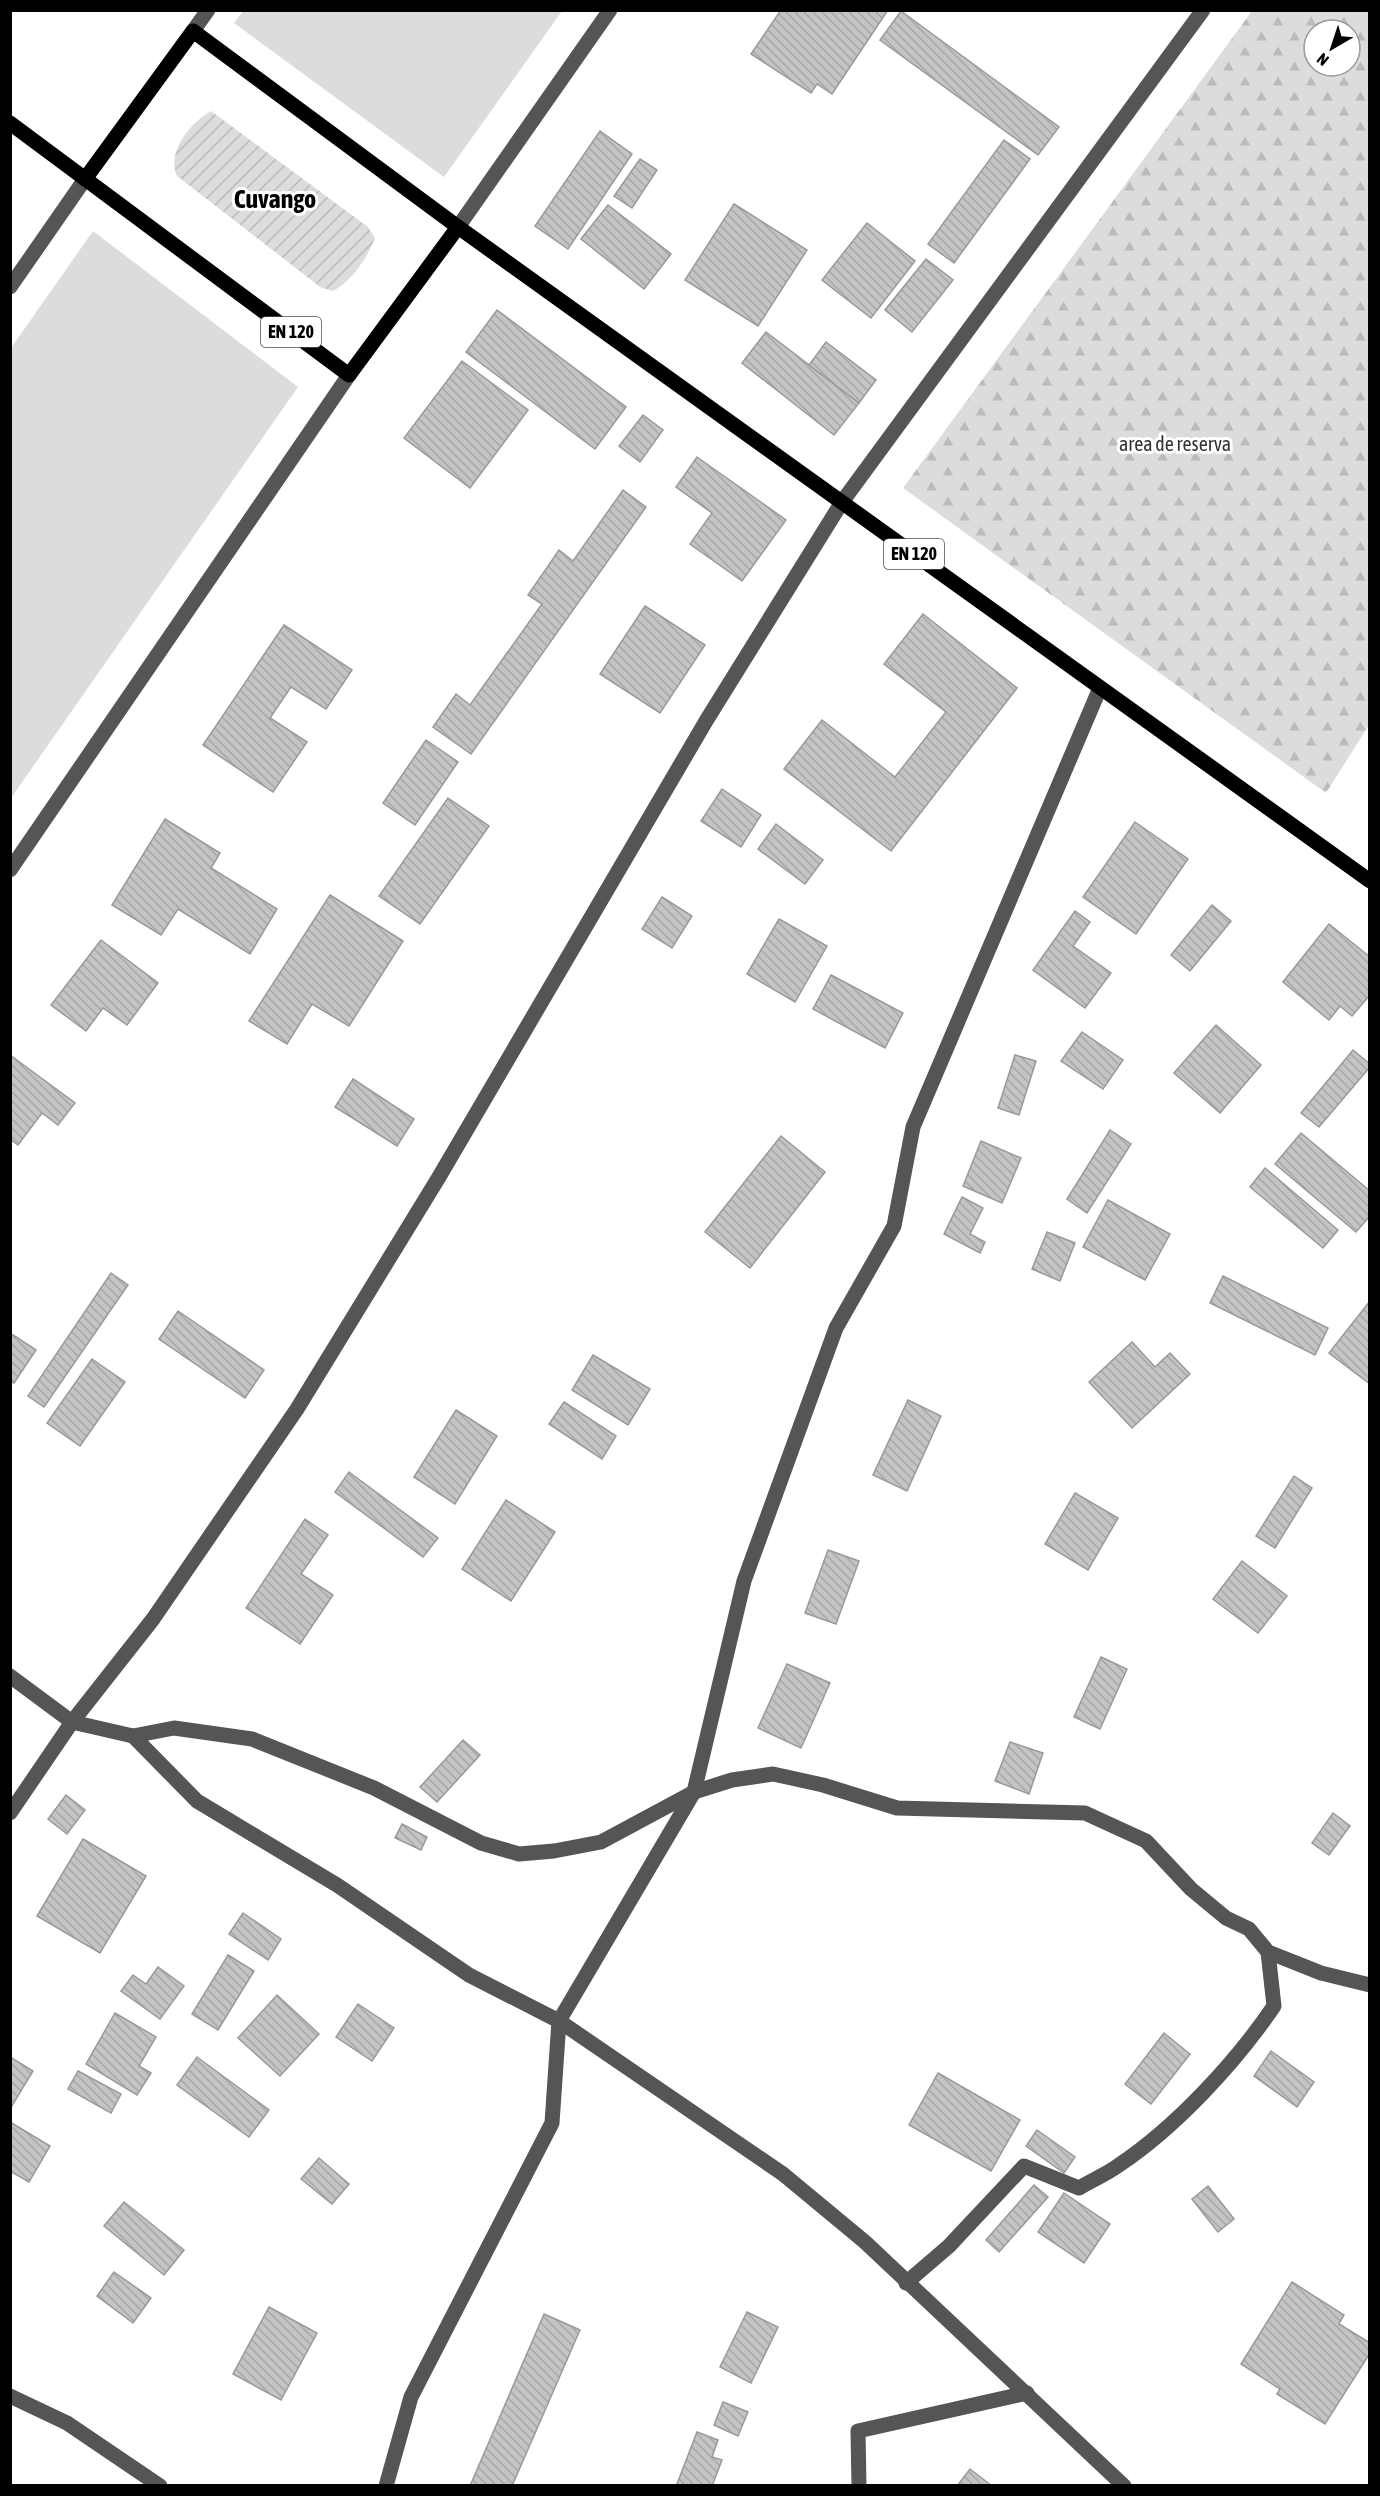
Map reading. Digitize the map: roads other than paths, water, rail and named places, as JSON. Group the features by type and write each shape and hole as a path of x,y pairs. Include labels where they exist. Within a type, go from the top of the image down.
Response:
{"main road":[{"path":"85,179 193,31"},
{"name":"EN 120","path":"193,31 459,227 1370,881"},
{"name":"EN 120","path":"10,123 349,375"},
{"path":"349,375 459,227"}],"street":[{"path":"193,31 208,10"},
{"path":"459,227 610,10"},
{"path":"10,1813 72,1722 153,1619 297,1409 439,1177 700,731 842,502 1203,10"},
{"path":"10,287 85,179"},
{"path":"10,870 349,375"},
{"path":"386,2486 411,2397 552,2124 559,2021 694,1792 744,1581 836,1328 894,1226 913,1127 1100,688"},
{"path":"10,1676 72,1722 133,1736 174,1728 252,1739 374,1788 481,1843 519,1854 554,1851 601,1842 694,1792 732,1780 773,1774 823,1785 897,1808 1085,1813 1146,1841 1191,1889 1226,1918 1249,1929 1268,1952 1321,1973 1370,1985"},
{"path":"133,1736 197,1801 337,1885 469,1974 559,2021 783,2174 865,2242 1124,2486"},
{"path":"906,2283 949,2247 1024,2166 1079,2188 1119,2165 1166,2127 1245,2048 1274,2006 1268,1952"},
{"path":"859,2486 858,2431 1027,2393"},
{"path":"10,2396 67,2423 160,2486"}],"district":[{"name":"Cuvango","path":"275,199"}],"park label":[{"name":"area de reserva","path":"1175,444"}]}
